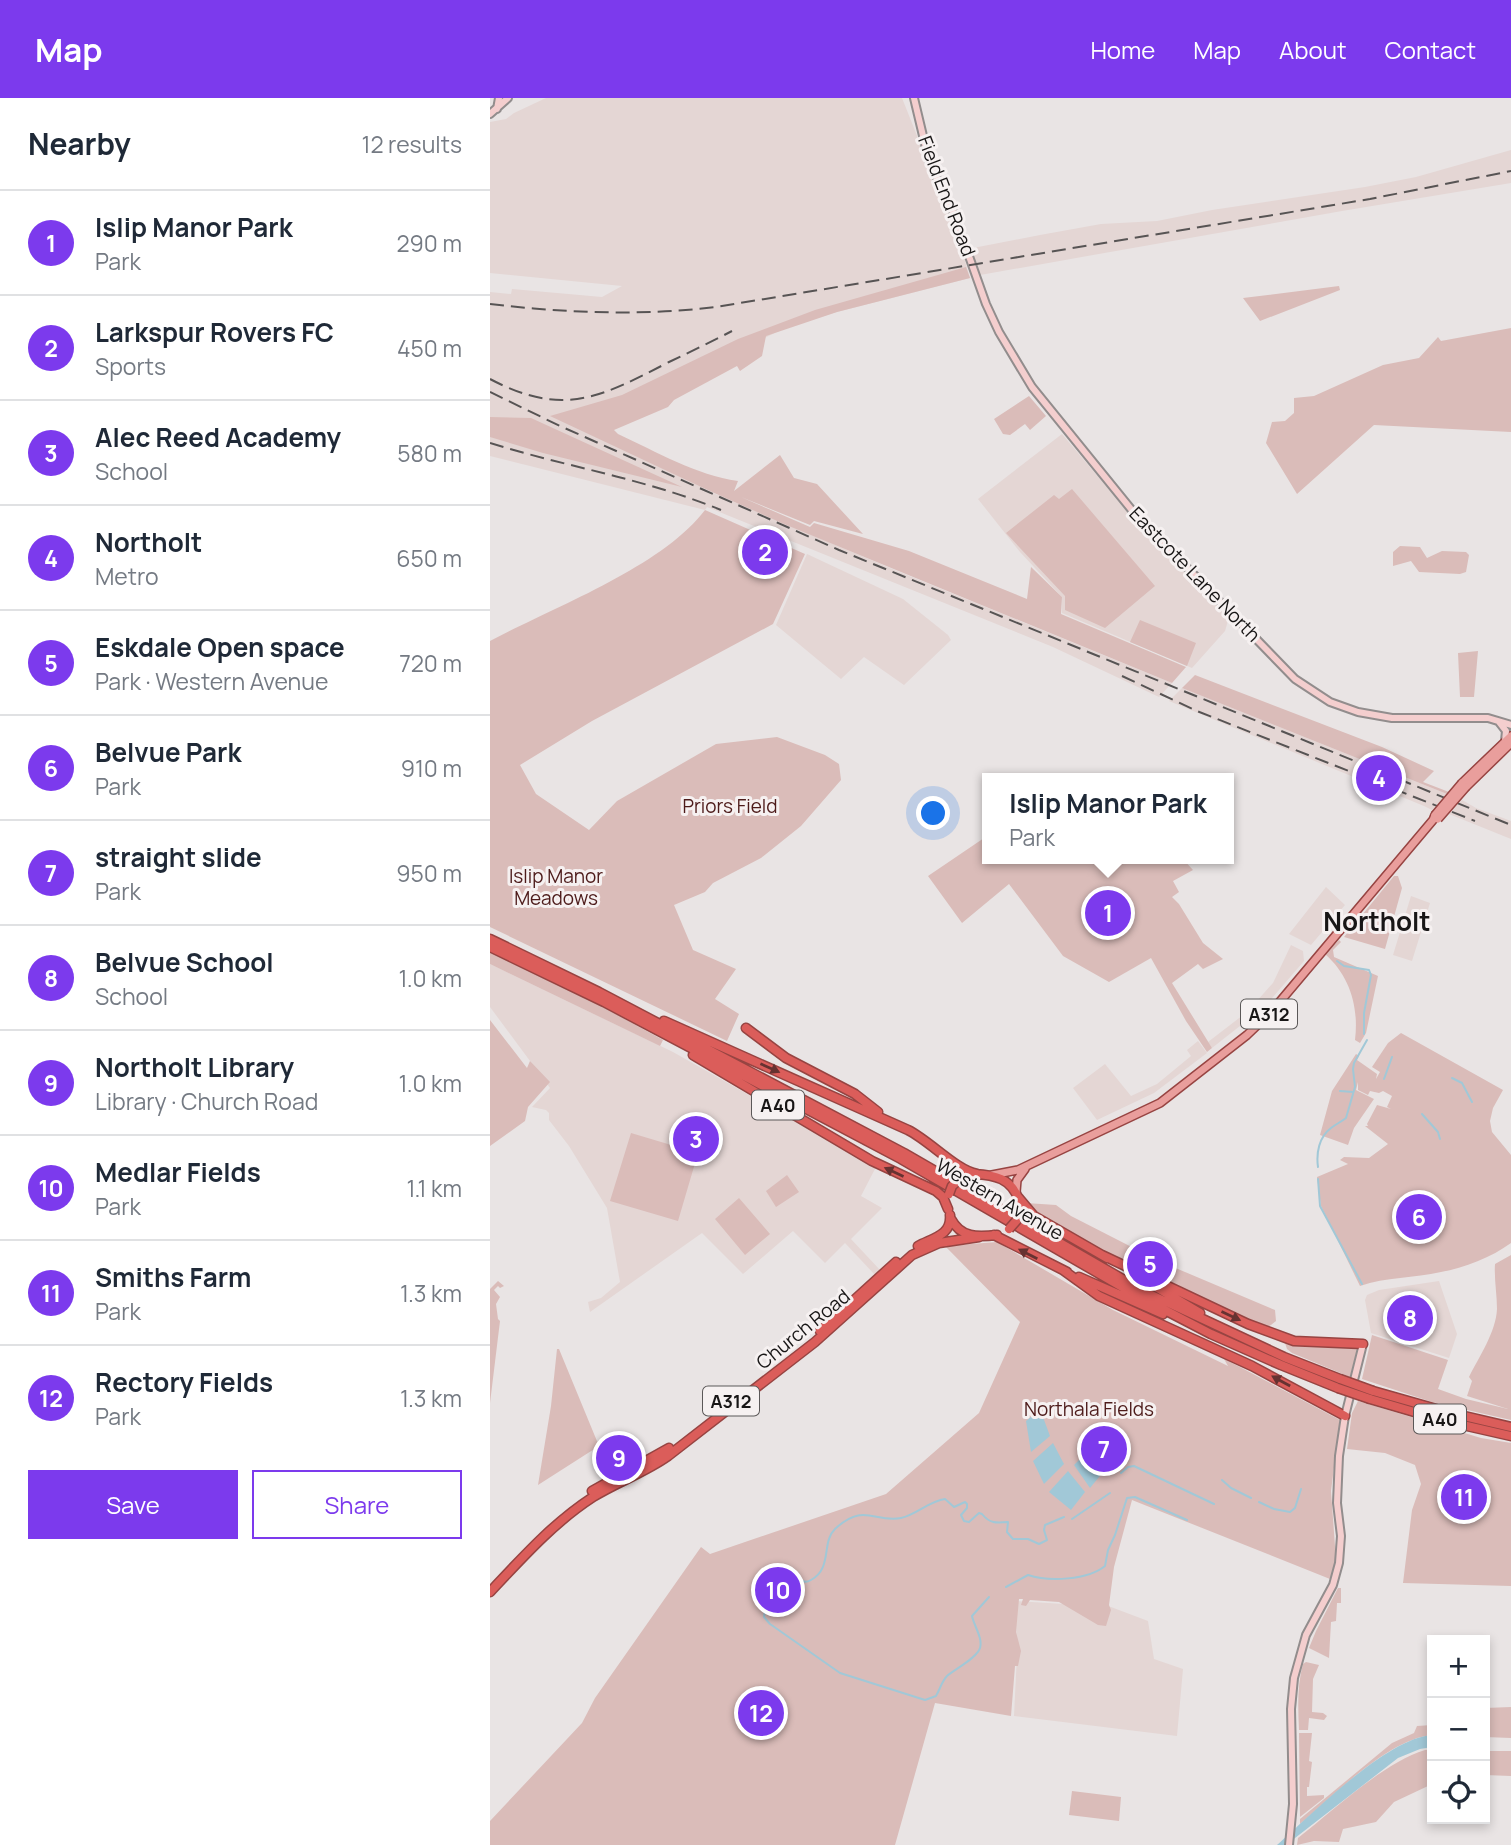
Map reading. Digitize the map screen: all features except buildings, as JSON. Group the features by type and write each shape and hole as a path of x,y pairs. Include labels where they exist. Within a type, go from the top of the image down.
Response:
{"highway":[{"name":"Western Avenue","path":"490,939 599,992 904,1153 1146,1292 1339,1383"},
{"name":"Western Avenue","path":"490,947 604,1002 901,1159 1136,1295 1211,1334 1280,1365 1445,1421 1511,1436"},
{"name":"A40","path":"599,992 919,1135 955,1163 977,1174"},
{"name":"A40","path":"604,1002 872,1161 936,1191 943,1197 949,1212"},
{"path":"746,1028 786,1058 855,1094 887,1120"},
{"name":"A312","path":"949,1212 949,1194 952,1186 961,1178 977,1174 991,1175"},
{"path":"991,1175 1003,1178 1018,1195"},
{"name":"A40","path":"1018,1195 1026,1209 1034,1216 1249,1341"},
{"name":"A312","path":"979,1237 1009,1229 1017,1220 1018,1195"},
{"path":"949,1212 960,1231 979,1237"},
{"name":"Church Road","path":"490,1584 524,1547 568,1509 596,1489 671,1447 812,1338 909,1251 943,1234 950,1226 949,1212"},
{"name":"A40","path":"994,1235 1063,1270 1211,1334"},
{"name":"Church Road","path":"490,1592 537,1542 571,1513 598,1494 645,1471 668,1456 816,1342 912,1255 939,1243 979,1237"},
{"path":"1102,1255 1248,1324 1294,1341 1363,1344"},
{"path":"1063,1270 1098,1296 1252,1366 1345,1416"},
{"name":"Western Avenue","path":"1372,1395 1511,1427"}],"main road":[{"name":"A312","path":"991,1175 1009,1173 1160,1103 1219,1058 1266,1018 1464,785 1509,739"},
{"name":"A312","path":"1018,1195 1015,1184 1018,1176 1040,1159"}],"street":[{"path":"492,111 499,98"},
{"path":"492,111 508,98"},
{"name":"Field End Road","path":"914,98 929,161 963,237 982,294"},
{"name":"Eastcote Lane North","path":"982,294 999,332 1032,387 1107,482 1295,679 1330,702 1358,712 1392,718 1494,720 1507,726 1509,739"},
{"path":"1289,1845 1292,1824 1293,1685 1306,1635 1333,1585 1339,1563 1341,1539 1337,1490 1345,1416 1363,1344"}],"shaded area":[{"path":"546,98 902,98 959,241 970,278 785,328 588,425 713,493 1172,683 1159,697 1053,647 707,507 705,510 490,456 490,292 511,294 512,289 602,297 622,286 490,273 490,122 506,119"},
{"path":"1511,150 1511,183 980,275 973,256 973,248 1101,224 1157,221 1416,177"},
{"path":"1062,434 1139,525 1229,617 1225,631 1192,668 1062,613 1062,597 1020,552 978,499"},
{"path":"807,554 903,599 951,640 904,685 864,657 841,679 776,625"},
{"path":"1182,688 1447,794 1432,810 1169,701"},
{"path":"1462,800 1511,821 1511,839 1449,814"},
{"path":"1326,887 1345,905 1311,945 1289,934"},
{"path":"1411,896 1430,903 1412,961 1393,955"},
{"path":"1291,945 1303,951 1304,961 1261,1011 1212,1048 1208,1042 1247,1012 1273,983"},
{"path":"490,964 673,1052 876,1167 861,1196 882,1208 851,1239 880,1270 875,1275 845,1243 825,1263 793,1231 743,1274 702,1233 590,1312 588,1302 601,1298 620,1282 607,1208 569,1146 549,1120 549,1113 532,1107 550,1088 490,1007"},
{"path":"1198,1041 1207,1053 1154,1093 1097,1120 1073,1088 1105,1064 1131,1096 1157,1084 1191,1056 1187,1050"},
{"path":"1439,1281 1457,1334 1449,1358 1371,1333 1365,1300 1367,1295 1379,1290"},
{"path":"1015,1601 1111,1607 1148,1621 1154,1659 1183,1669 1177,1736 1014,1716 1017,1655"}],"green space":[{"path":"966,267 970,278 837,312 766,336 762,356 740,371 737,366 674,400 668,407 614,430 692,468 738,481 734,491 780,455 794,478 817,484 863,534 814,521 810,525 741,497 810,527 814,523 909,551 1027,599 1031,567 1062,597 1061,614 1186,667 1172,683 784,524 550,416 622,395 738,339 815,310"},
{"path":"1339,286 1340,290 1260,321 1243,298"},
{"path":"1511,328 1511,432 1374,425 1297,494 1266,443 1272,422 1285,421 1294,413 1294,398 1314,396 1383,365 1419,358 1438,337 1441,341"},
{"path":"1029,396 1046,416 1030,430 1025,424 1010,435 1003,434 994,419"},
{"path":"490,417 531,418 682,487 543,453 490,437"},
{"path":"1072,489 1155,586 1105,628 1065,610 1065,596 1006,533 1054,495 1059,499"},
{"path":"705,510 805,554 773,624 592,721 520,765 536,794 589,830 617,801 716,744 777,737 825,755 839,764 841,780 801,826 761,858 713,883 705,892 674,905 693,950 736,969 715,999 739,1014 727,1041 490,927 490,641 635,568 686,531"},
{"path":"1400,546 1420,547 1427,558 1442,551 1466,552 1469,555 1466,572 1419,572 1411,561 1393,566 1393,552"},
{"path":"1140,620 1196,643 1187,666 1130,642"},
{"path":"1478,651 1474,697 1460,697 1458,653"},
{"path":"1195,675 1382,747 1434,771 1423,782 1449,792 1447,794 1182,688"},
{"path":"982,839 982,864 1188,864 1193,870 1173,881 1179,892 1172,897 1203,943 1223,959 1203,969 1198,964 1172,983 1212,1048 1207,1052 1186,1021 1151,958 1109,982 1063,956 1009,884 962,923 928,876"},
{"path":"1394,876 1398,876 1402,888 1385,949 1344,937"},
{"path":"1339,940 1341,942 1333,950 1334,957 1378,976 1366,1033 1360,1043 1355,1040 1356,1016 1347,982 1325,954"},
{"path":"490,952 603,1007 663,1040 660,1046 490,964"},
{"path":"490,1020 527,1068 530,1061 550,1082 528,1107 525,1121 490,1146"},
{"path":"1401,1033 1503,1090 1493,1108 1490,1121 1492,1132 1511,1155 1511,1243 1487,1257 1459,1268 1360,1286 1321,1206 1317,1177 1348,1164 1340,1160 1344,1157 1369,1158 1388,1144 1365,1126 1368,1126 1377,1105 1391,1109 1387,1107 1392,1096 1383,1091 1370,1091 1368,1095 1358,1090 1358,1082 1356,1090 1374,1099 1354,1128 1348,1145 1320,1135 1332,1091 1356,1054 1359,1056 1357,1060 1377,1074 1376,1079 1380,1072 1372,1067 1388,1043"},
{"path":"631,1133 698,1153 678,1221 610,1201"},
{"path":"787,1175 799,1192 776,1207 766,1191"},
{"path":"739,1198 770,1234 745,1255 715,1219"},
{"path":"1026,1203 1056,1205 1071,1216 1159,1261 1275,1310 1276,1321 1267,1328 1187,1292 1103,1252 1040,1216"},
{"name":"Northala Fields","path":"997,1242 1113,1310 1228,1366 1224,1359 1340,1420 1331,1491 1336,1560 1330,1579 1132,1500 1114,1567 1109,1605 1111,1610 1106,1626 1098,1625 1059,1602 1030,1600 1026,1606 1021,1605 1023,1599 1019,1599 1016,1632 1021,1651 1018,1666 1015,1666 1011,1716 935,1703 895,1845 490,1845 490,1821 582,1723 595,1698 701,1547 710,1554 886,1494 979,1413 1020,1322 945,1246"},
{"path":"1511,1255 1511,1420 1432,1402 1362,1379 1372,1335 1448,1360 1438,1389 1508,1409 1467,1396 1472,1381 1469,1377 1496,1318 1495,1264"},
{"path":"498,1281 504,1286 498,1286 494,1290 500,1297 496,1304 500,1321 490,1403 490,1289"},
{"path":"1285,1343 1355,1348 1357,1350 1350,1377 1292,1353"},
{"path":"557,1349 599,1446 538,1485 551,1406"},
{"path":"1358,1401 1481,1438 1511,1443 1511,1586 1403,1583 1412,1510 1421,1484 1415,1465 1385,1453 1347,1449 1352,1413"},
{"path":"1338,1588 1341,1588 1341,1603 1337,1603 1336,1621 1331,1622 1329,1658 1309,1648"},
{"path":"1306,1662 1319,1665 1313,1679 1312,1712 1327,1716 1324,1720 1309,1718 1308,1730 1299,1730 1299,1688 1303,1664"},
{"path":"1511,1707 1511,1738 1490,1737 1490,1708"},
{"path":"1427,1725 1427,1736 1398,1747 1362,1770 1300,1824 1300,1819 1392,1743 1414,1733 1417,1726"},
{"path":"1299,1733 1312,1733 1309,1761 1312,1762 1307,1796 1324,1795 1324,1798 1300,1817"},
{"path":"1427,1750 1427,1786 1394,1802 1376,1822 1343,1829 1339,1842 1314,1841 1297,1845 1298,1838 1359,1788 1409,1756"},
{"path":"1490,1751 1511,1751 1511,1776 1490,1775"},
{"path":"1072,1791 1121,1797 1119,1821 1069,1815"}],"water":[{"path":"1040,1409 1050,1436 1031,1452 1026,1421"},
{"path":"1053,1443 1064,1464 1044,1484 1033,1461"},
{"path":"1088,1451 1104,1471 1090,1488 1074,1465"},
{"path":"1068,1471 1085,1492 1071,1510 1049,1492"},
{"path":"1427,1736 1427,1748 1398,1758 1286,1845 1277,1845 1372,1763 1414,1739"}],"waterway":[{"path":"1337,961 1344,966 1369,970 1371,975 1364,1013 1364,1034"},
{"path":"1318,1167 1321,1141 1331,1128 1346,1118 1355,1087 1354,1063 1367,1040"},
{"path":"1384,1079 1392,1057"},
{"path":"1452,1078 1462,1083 1472,1102"},
{"path":"1340,1091 1353,1092"},
{"path":"1422,1114 1438,1132 1440,1139"},
{"path":"1318,1179 1320,1206 1362,1284"},
{"path":"1121,1473 1134,1466 1214,1504"},
{"path":"1222,1480 1251,1498"},
{"path":"1259,1502 1290,1512 1295,1508 1301,1489"},
{"path":"1072,1519 1110,1493"},
{"path":"1006,1587 1028,1575 1047,1579 1079,1577 1105,1566 1127,1498 1135,1497 1187,1520"},
{"path":"989,1597 972,1616 980,1640 978,1652 947,1676 936,1696 925,1700 840,1673 764,1617 767,1599 775,1585 793,1579 807,1582 818,1575 825,1562 831,1534 845,1521 854,1517 869,1515 901,1518 945,1499 954,1507 965,1502 967,1504 961,1515 964,1521 969,1522 979,1513 997,1523 1008,1522 1007,1532 1013,1539 1028,1539 1039,1544 1047,1540 1045,1525 1064,1517"}],"railway":[{"path":"490,304 603,312 660,312 716,307 1370,199 1511,171"},
{"path":"490,379 540,398 582,398 623,385 732,331"},
{"path":"490,392 560,426 839,550 1511,825"},
{"path":"490,443 664,490 721,510"},
{"path":"1122,676 1197,711 1475,821"}],"place":[{"name":"Larkspur Rovers FC","path":"765,552"},
{"name":"Northolt","path":"1379,778"},
{"name":"Islip Manor Park","path":"1108,913"},
{"name":"Alec Reed Academy","path":"696,1139"},
{"name":"Belvue Park","path":"1419,1217"},
{"name":"Eskdale Open space","path":"1150,1264"},
{"name":"Belvue School","path":"1410,1318"},
{"name":"straight slide","path":"1104,1449"},
{"name":"Northolt Library","path":"619,1458"},
{"name":"Smiths Farm","path":"1464,1497"},
{"name":"Medlar Fields","path":"778,1590"},
{"name":"Rectory Fields","path":"761,1713"}],"district":[{"name":"Northolt","path":"1377,921"}],"park label":[{"name":"Priors Field","path":"730,806"},
{"name":"Islip Manor Meadows","path":"556,887"}]}
